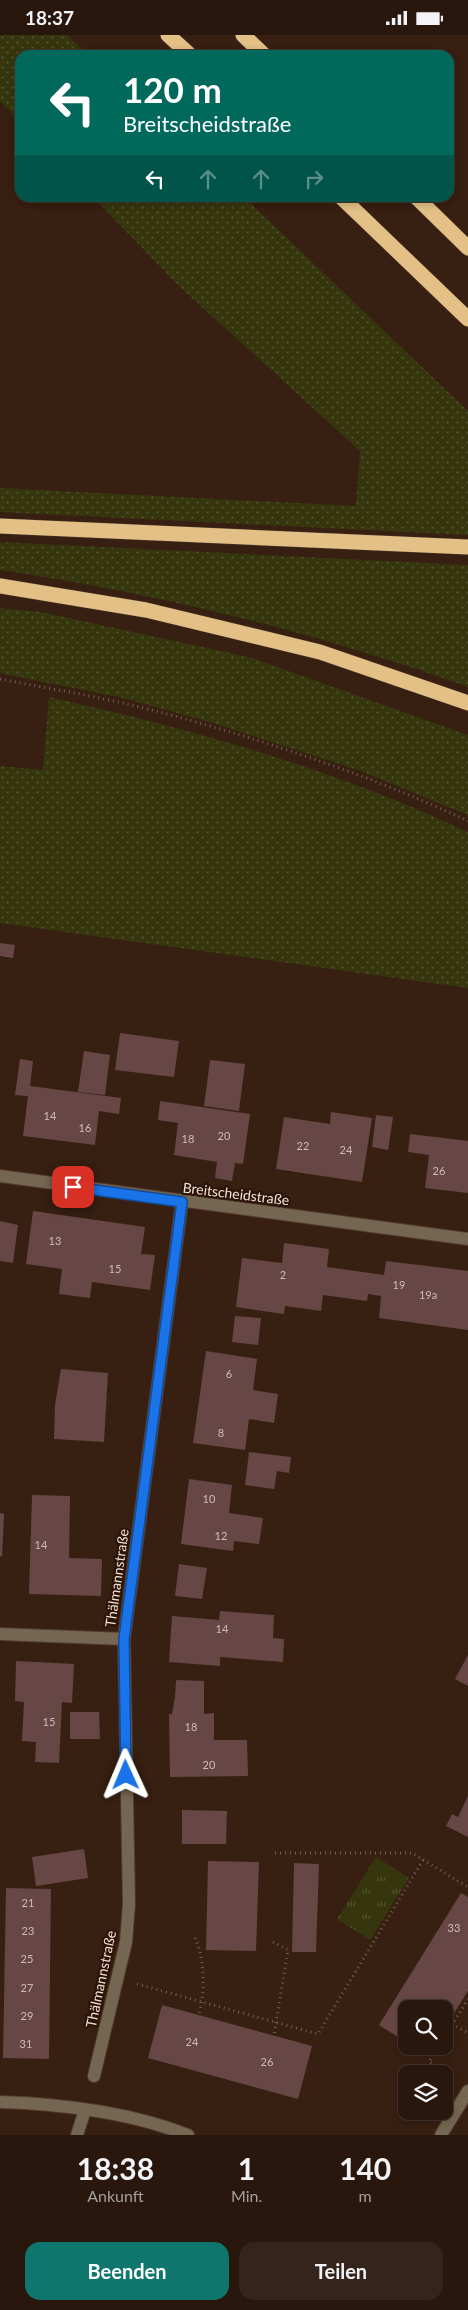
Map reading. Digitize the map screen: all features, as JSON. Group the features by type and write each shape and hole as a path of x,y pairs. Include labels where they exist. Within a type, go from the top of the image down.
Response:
{"highway":[{"path":"168,35 184,50"},
{"path":"243,35 259,50"},
{"path":"346,202 468,319"},
{"path":"421,202 468,248"},
{"path":"0,526 468,547"},
{"path":"0,586 146,610 320,652 468,703"}],"street":[{"name":"Breitscheidstraße","path":"0,1177 468,1239"},
{"name":"Thälmannstraße","path":"94,2076 126,1942 129,1904 124,1639 182,1202"},
{"path":"0,1634 124,1639"},
{"path":"441,2135 468,2091"},
{"path":"0,2102 52,2103 162,2125 188,2135"},
{"path":"77,2135 85,2110"}],"path":[{"path":"0,679 166,714 266,744 354,773 468,821"},
{"path":"275,1853 412,1853 468,1887"},
{"path":"117,1979 318,2033 423,1860"},
{"path":"195,1938 200,1948 202,2002 199,2015"},
{"path":"273,1942 288,1950 274,2035"},
{"path":"453,2022 468,1999"},
{"path":"453,2025 468,2033"},
{"path":"432,2055 428,2062 460,2080"}],"green space":[{"path":"0,35 67,35 84,50 15,50 15,116 0,101"},
{"path":"98,202 249,202 468,411 468,535 0,512 0,488 356,506 360,451 179,286"},
{"path":"0,542 468,565 468,687 353,649 237,617 119,591 0,570"},
{"path":"0,608 41,612 249,657 468,735 468,815 358,770 213,723 123,698 0,673"},
{"path":"49,697 209,737 315,770 418,809 468,832 468,988 0,923 0,766 43,770"},
{"path":"376,1857 409,1878 370,1940 337,1919"}],"building":[{"path":"0,943 15,945 13,958 0,956"},
{"path":"120,1033 179,1041 174,1077 115,1070"},
{"path":"84,1051 110,1055 105,1095 78,1092"},
{"path":"20,1059 33,1061 30,1086 121,1098 119,1114 99,1111 95,1145 23,1136 28,1096 15,1095"},
{"path":"210,1060 245,1064 239,1111 204,1106"},
{"path":"160,1101 250,1114 243,1164 235,1163 232,1181 215,1178 217,1162 174,1155 178,1123 158,1120"},
{"path":"331,1112 372,1118 362,1182 276,1169 284,1117 330,1124"},
{"path":"376,1115 393,1117 388,1150 372,1147"},
{"path":"410,1134 468,1141 468,1193 425,1188 429,1155 408,1152"},
{"path":"33,1211 145,1227 141,1254 155,1255 150,1290 92,1282 90,1298 59,1294 62,1269 26,1264"},
{"path":"0,1221 18,1225 13,1263 0,1261"},
{"path":"284,1243 329,1249 327,1267 384,1275 386,1261 468,1271 468,1330 379,1318 381,1296 368,1294 367,1301 323,1295 321,1311 285,1306 284,1314 236,1307 242,1258 282,1263"},
{"path":"235,1316 261,1318 258,1345 232,1342"},
{"path":"206,1351 257,1359 253,1390 278,1394 274,1423 249,1419 245,1450 193,1443"},
{"path":"61,1369 108,1373 104,1442 54,1439 55,1405"},
{"path":"249,1452 291,1457 289,1473 277,1471 274,1489 245,1485"},
{"path":"189,1479 232,1485 229,1513 263,1518 259,1544 234,1541 233,1551 181,1544"},
{"path":"32,1495 70,1496 69,1558 102,1559 101,1596 29,1594"},
{"path":"0,1513 4,1514 2,1557 0,1556"},
{"path":"179,1564 207,1568 202,1599 175,1596"},
{"path":"220,1611 274,1615 273,1638 284,1639 283,1662 220,1657 220,1666 169,1662 172,1616 219,1620"},
{"path":"468,1655 468,1686 455,1679"},
{"path":"16,1661 74,1664 72,1703 62,1702 59,1763 35,1762 36,1742 22,1741 24,1702 15,1701"},
{"path":"176,1680 204,1681 204,1714 214,1713 214,1740 247,1740 248,1776 170,1777 169,1714 172,1714"},
{"path":"70,1712 99,1712 100,1739 70,1739"},
{"path":"468,1796 468,1837 446,1826 452,1814 458,1817"},
{"path":"182,1810 227,1811 226,1844 182,1844"},
{"path":"84,1849 88,1878 36,1886 32,1857"},
{"path":"208,1861 259,1862 256,1951 206,1950"},
{"path":"294,1863 319,1864 316,1952 292,1952"},
{"path":"6,1888 51,1889 49,2059 3,2058"},
{"path":"461,1893 468,1897 468,1991 453,2015 453,2000 398,2000 398,2037 379,2025"},
{"path":"162,2005 312,2046 298,2099 148,2058"}],"route":[{"path":"73,1187 182,1202 124,1639 126,1775"}]}
